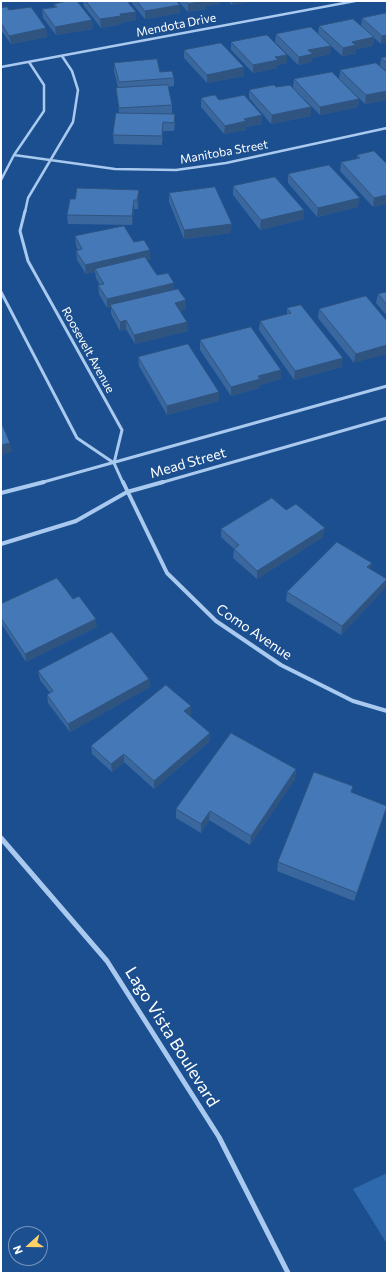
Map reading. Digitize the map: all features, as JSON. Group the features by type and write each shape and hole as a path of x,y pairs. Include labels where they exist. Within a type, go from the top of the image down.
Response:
{"street":[{"name":"Mendota Drive","path":"1,67 355,1"},
{"name":"Roosevelt Avenue","path":"62,56 72,71 78,90 73,122 28,198 20,231 28,261 122,430 114,463"},
{"path":"1,180 14,155 44,111 44,85 29,62"},
{"name":"Manitoba Street","path":"14,155 106,168 143,171 197,168 232,162 387,128"},
{"path":"1,292 77,438 114,463"},
{"name":"Mead Street","path":"1,493 114,463 387,386"},
{"name":"Mead Street","path":"1,544 76,521 128,492 387,418"},
{"name":"Como Avenue","path":"114,463 167,573 216,621 282,665 353,701 387,710"},
{"name":"Lago Vista Boulevard","path":"1,838 107,961 219,1137 288,1273"}],"shaded area":[{"path":"387,1173 387,1244 353,1189"}],"building":[{"path":"77,1 92,20 55,27 42,9 57,7 54,4"},
{"path":"86,1 127,1 136,12 100,19"},
{"path":"137,1 176,1 180,5 145,11"},
{"path":"186,1 203,1 188,4"},
{"path":"7,7 9,10 31,7 46,28 9,36 1,23 1,8"},
{"path":"387,13 387,35 382,36 362,18"},
{"path":"353,19 374,37 352,42 356,45 343,48 319,26"},
{"path":"311,27 331,46 308,50 313,54 299,57 276,34"},
{"path":"267,35 287,55 275,57 278,60 253,65 231,42"},
{"path":"221,43 244,67 207,75 184,50"},
{"path":"387,57 387,63 381,58"},
{"path":"157,59 160,72 172,71 174,78 119,82 114,63"},
{"path":"376,63 387,72 387,91 366,95 340,70"},
{"path":"332,72 359,99 320,107 294,79"},
{"path":"168,85 172,105 119,108 116,88"},
{"path":"274,85 276,87 290,85 311,107 272,115 249,90"},
{"path":"215,95 219,100 244,95 262,115 244,119 246,121 225,126 201,98"},
{"path":"116,113 175,114 174,123 163,122 162,136 113,135"},
{"path":"374,151 387,164 387,195 374,198 341,162 360,158 357,155"},
{"path":"329,165 360,198 318,208 288,174"},
{"path":"275,177 304,210 261,220 233,186"},
{"path":"215,187 232,224 184,230 169,193"},
{"path":"77,188 139,190 137,200 134,200 132,216 67,215 70,199 75,199"},
{"path":"124,226 134,242 144,240 150,250 85,265 76,251 82,249 75,236"},
{"path":"145,257 157,275 168,273 174,283 107,299 98,285 104,284 95,269"},
{"path":"178,289 186,300 175,303 187,322 134,335 126,320 120,322 110,305"},
{"path":"387,292 387,305 378,294"},
{"path":"366,296 387,321 387,345 356,354 319,309"},
{"path":"301,305 343,358 295,371 260,321 291,313 287,308"},
{"path":"251,327 281,370 258,376 260,379 231,387 200,340"},
{"path":"188,344 219,392 167,406 138,357"},
{"path":"1,422 10,443 1,445"},
{"path":"272,498 286,510 296,504 325,528 257,571 234,549 239,545 221,529"},
{"path":"337,542 372,563 367,567 387,579 342,626 287,592"},
{"path":"57,578 73,599 79,596 96,619 25,654 1,618 1,604"},
{"path":"112,632 149,679 68,724 47,695 53,691 38,671"},
{"path":"166,685 191,706 184,711 210,733 154,781 124,754 111,764 91,746"},
{"path":"231,733 296,769 251,836 210,811 201,824 176,809"},
{"path":"314,772 353,786 351,792 387,806 357,893 278,862"}]}
